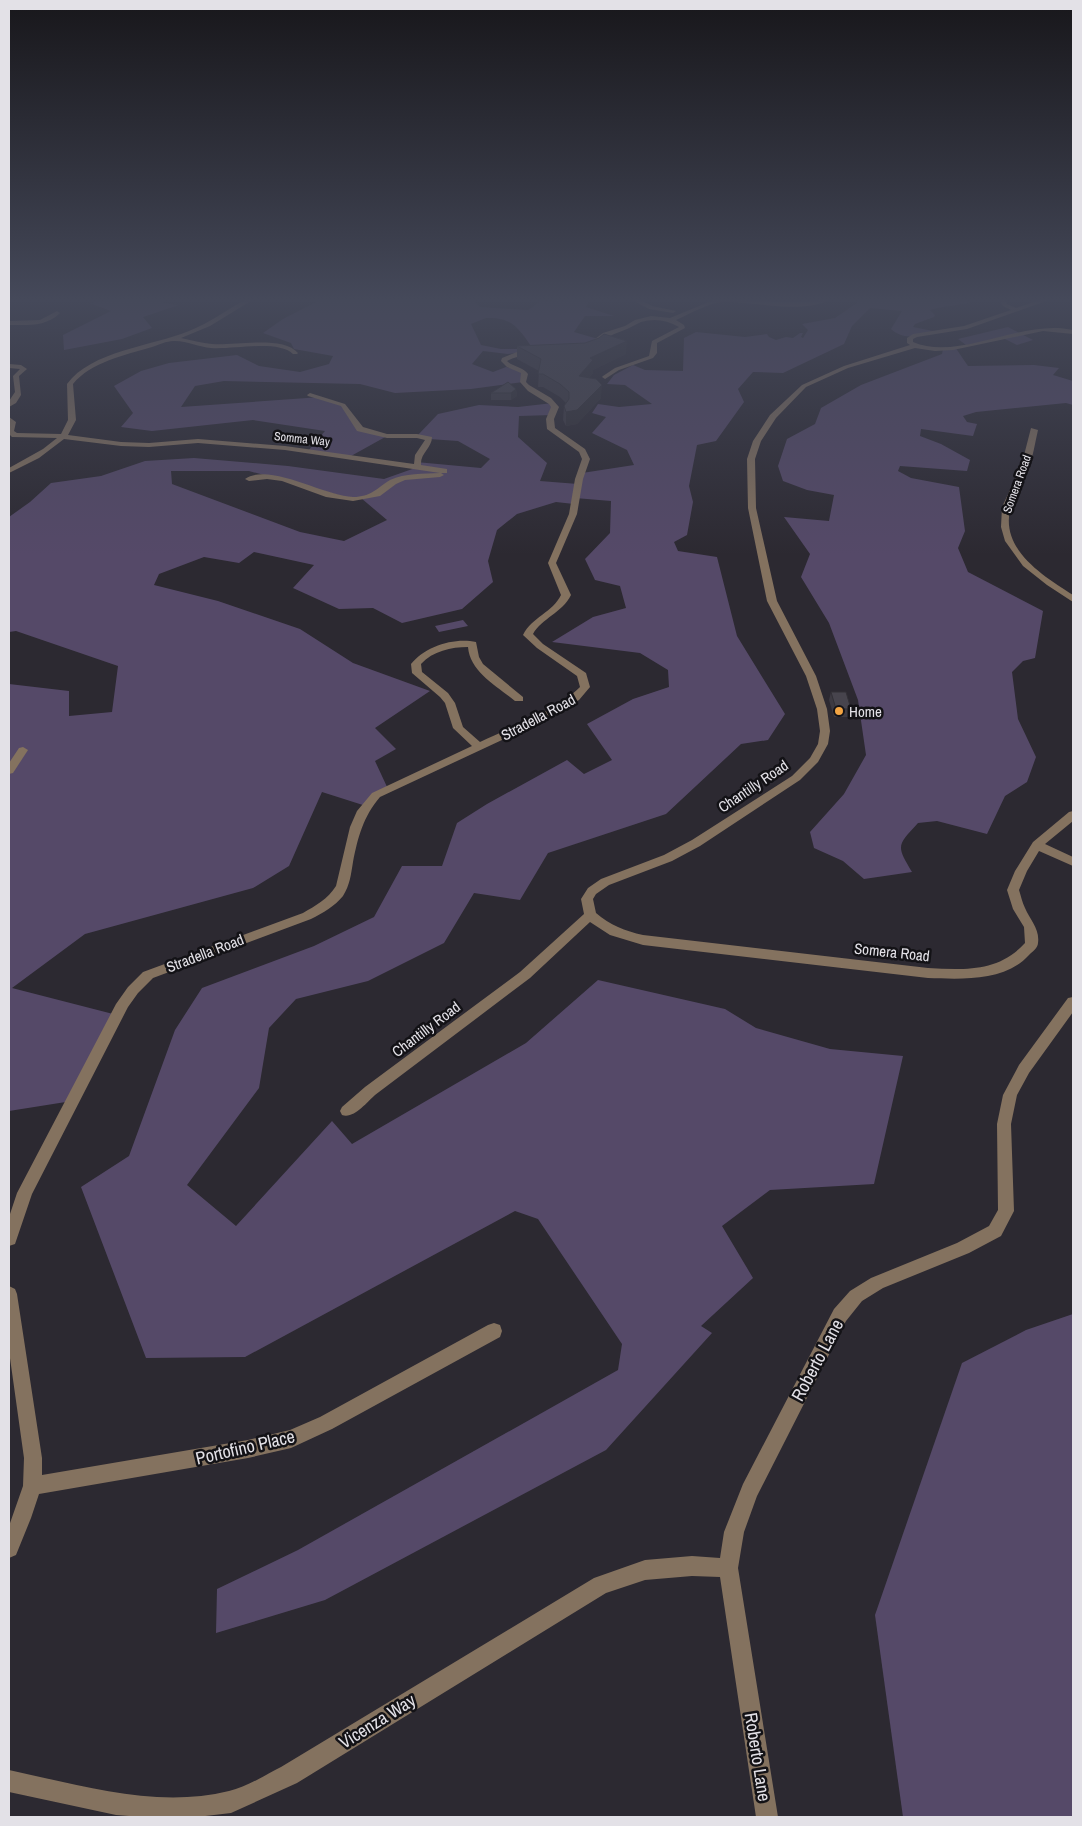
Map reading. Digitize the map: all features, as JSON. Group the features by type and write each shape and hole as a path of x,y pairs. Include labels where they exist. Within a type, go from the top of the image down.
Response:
{"street":[{"path":"9,405 19,392 18,384"},
{"path":"9,471 52,445 63,436 70,426 72,416 69,389 70,384"},
{"name":"Stradella Road","path":"9,1239 25,1193 120,1010 133,990 148,975 307,916 330,902 344,882 354,828 366,806 376,796 530,723 575,698 585,687 582,675 540,646 528,635 534,626 558,608 566,595 552,562 573,514 579,479 586,459 582,451 551,429 550,419 555,407 553,403 530,391 525,384"},
{"name":"Chantilly Road","path":"347,1111 370,1091 525,975 590,915 587,899 592,890 605,882 668,858 696,843 796,778 814,760 823,744 825,731 822,709 811,676 772,601 752,508 751,459 756,441 772,418 808,384"},
{"path":"310,395 344,405 360,429 387,436 416,436 429,439 427,446 418,453 416,462 418,467"},
{"path":"9,419 12,422 10,432"},
{"name":"Somera Road","path":"1034,430 1025,466 1005,511 1005,526 1009,540 1019,556 1032,571 1073,599"},
{"name":"Somma Way","path":"10,432 22,436 63,436 121,444 149,445 198,441 285,448 444,471 435,477 401,479 377,494 353,499 329,495 287,481 251,479"},
{"path":"479,747 458,728 450,703 444,695 417,673 416,664 421,657 428,653 463,643 474,644 474,657 479,666 519,699"},
{"path":"9,771 23,750"},
{"name":"Somera Road","path":"590,915 604,928 620,935 643,940 928,973 971,975 1014,962 1024,956 1032,944 1030,927 1019,909 1013,890 1021,871 1037,845 1073,815"},
{"path":"1037,845 1073,862"},
{"name":"Roberto Lane","path":"767,1817 728,1568 734,1532 750,1491 840,1315 856,1296 877,1283 963,1248 995,1231 1006,1211 1004,1124 1010,1095 1024,1070 1073,1002"},
{"path":"9,1294 33,1458 32,1486 22,1518 9,1548"},
{"name":"Portofino Place","path":"32,1486 248,1450 291,1439 326,1423 494,1331"},
{"name":"Vicenza Way","path":"9,1782 116,1804 175,1809 231,1802 289,1775 600,1586 645,1570 692,1566 728,1568"}],"shaded area":[{"path":"117,384 205,384 195,386 181,407 321,397 343,405 360,429 387,436 351,456 308,451 325,431 253,420 152,431 121,427 133,413 114,386"},
{"path":"361,384 507,384 471,389 395,393"},
{"path":"611,384 742,384 738,389 744,402 716,441 697,445 689,486 693,502 687,535 674,542 678,551 717,557 737,636 785,714 768,740 741,744 666,814 548,853 520,900 474,893 444,943 368,981 296,999 269,1028 259,1088 187,1185 236,1226 332,1121 352,1144 526,1043 598,980 725,1009 756,1028 830,1049 903,1056 874,1184 770,1190 722,1226 753,1278 701,1326 712,1333 606,1450 325,1600 216,1633 217,1589 298,1550 618,1370 622,1344 538,1219 515,1211 245,1357 146,1358 81,1187 129,1156 175,1030 202,988 314,946 374,917 402,866 442,866 457,823 487,804 567,760 584,774 612,760 587,724 633,699 669,687 668,670 640,653 552,642 593,617 626,608 620,586 595,580 585,559 610,533 611,501 575,498 574,504 556,502 517,514 497,530 488,561 493,582 462,609 402,623 373,608 339,609 293,588 314,565 254,552 239,563 204,557 159,574 154,585 218,601 300,629 353,663 430,691 375,728 396,749 375,761 388,789 366,806 322,792 289,866 253,888 85,934 12,988 117,1015 72,1101 9,1111 9,684 69,691 69,716 112,712 118,666 16,631 9,632 9,517 30,502 51,483 101,476 145,461 194,458 288,466 384,479 418,467 416,462 481,468 490,459 458,441 429,439 417,436 438,414 479,405 518,407 553,403 552,415 519,416 518,437 547,463 540,481 578,484 582,473 634,465 627,450 592,433 606,417 592,413 598,404 619,407 652,404 625,385","holes":["171,471 249,471 353,499 361,498 387,520 344,541 300,532 172,484"]},
{"path":"1073,384 1073,405 1066,403 976,412 963,416 967,422 977,424 973,436 921,429 920,436 941,444 970,460 967,471 900,466 898,471 911,478 959,487 965,531 958,548 968,572 1043,611 1035,658 1023,661 1012,672 1018,719 1036,757 1027,782 1005,796 987,834 937,821 918,823 901,846 903,856 912,872 864,879 843,861 814,848 810,832 844,794 866,755 858,700 829,623 801,577 810,554 784,517 829,521 834,495 807,490 783,481 778,466 787,439 815,424 821,408 861,385"},
{"path":"463,620 468,626 439,632 435,626"},
{"path":"1073,1314 1073,1817 903,1817 875,1615 962,1363 1026,1330"}],"building":[{"path":"505,384 511,384 516,389 511,393 491,393"},
{"path":"560,384 602,385 577,410 566,412 564,406 569,399 569,392"},
{"path":"831,692 846,692 851,709 836,709"}],"place":[{"name":"Home","path":"839,711"}]}
